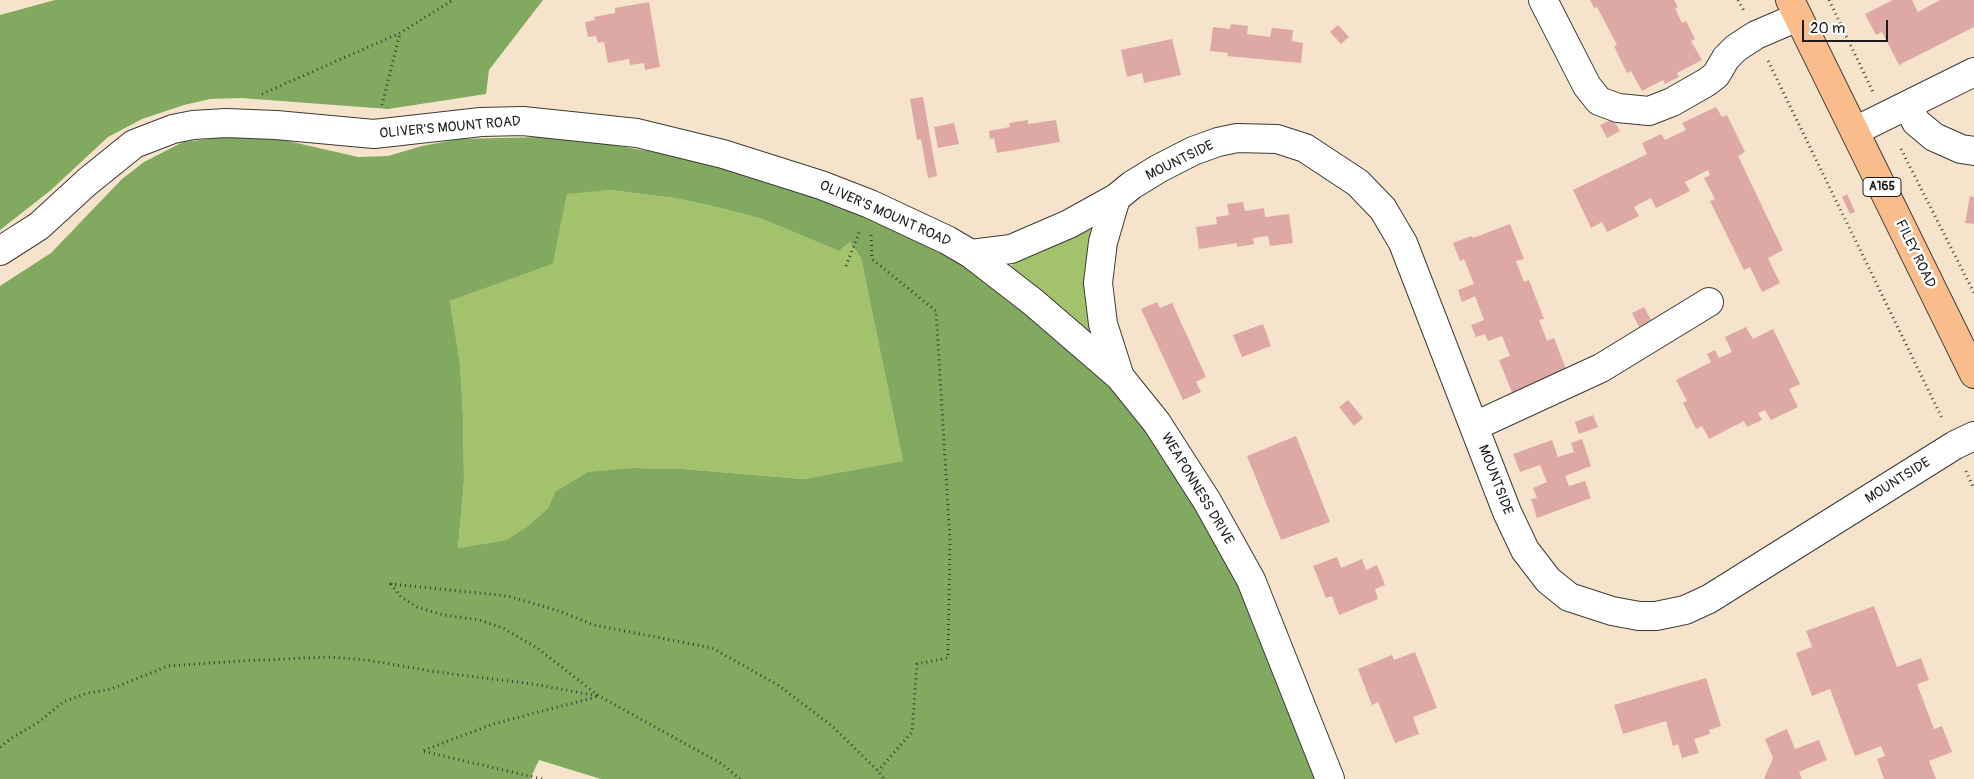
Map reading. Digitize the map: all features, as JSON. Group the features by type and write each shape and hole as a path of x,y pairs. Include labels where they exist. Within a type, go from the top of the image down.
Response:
{"highway":[{"name":"FILEY ROAD","path":"1794,8 1854,131 1971,360"}],"street":[{"path":"1543,0 1587,86 1599,101 1618,108 1649,111 1672,102 1712,79 1726,58 1736,48 1794,8"},
{"path":"1854,131 1974,72"},
{"path":"1908,105 1916,122 1934,137 1960,149 1974,151"},
{"name":"OLIVER'S MOUNT ROAD","path":"0,252 39,226 87,182 134,144 173,129 193,125 226,123 276,125 374,134 482,122 523,121 637,133 723,154 821,185 870,204 947,240 971,254 1033,302 1120,377"},
{"name":"MOUNTSIDE","path":"1116,198 1132,185 1158,169 1193,151 1218,142 1237,138 1276,138 1305,148 1358,183 1383,208 1403,242 1507,512 1524,550 1548,580 1569,597 1587,605 1639,616 1656,616 1686,610 1709,599 1964,440"},
{"path":"971,254 1011,249 1068,224 1116,198"},
{"name":"WEAPONNESS DRIVE","path":"1116,198 1103,242 1098,283 1103,324 1120,377 1157,423 1208,501 1251,580 1330,779"},
{"path":"1475,426 1601,368 1709,302"}],"path":[{"path":"255,98 400,34 453,0"},
{"path":"1738,0 1964,440 1974,489"},
{"path":"374,134 400,34"},
{"path":"846,266 870,204"},
{"path":"870,204 872,260 936,311 950,540 948,658 917,664 912,732 878,772"},
{"path":"740,779 722,764 599,696 537,648 503,628 479,620 444,615 417,607 401,597 391,584 508,596 559,611 594,625 712,648 778,685 832,726 884,779"},
{"path":"0,747 39,722 63,702 88,693 111,690 168,666 240,661 338,658 367,660 437,672 533,684 599,696"},
{"path":"542,779 422,751 493,724 599,696"}],"green space":[{"path":"55,0 543,0 489,70 486,94 388,109 241,98 210,99 184,105 142,119 108,137 51,190 0,230 0,15"},
{"path":"235,136 271,137 358,157 388,156 422,146 459,139 543,137 601,143 682,157 743,172 879,222 950,257 1015,299 1073,352 1123,401 1181,478 1230,564 1317,779 601,779 539,760 530,779 0,779 0,286 51,253 122,179 144,162 183,142","holes":["610,190 675,198 762,219 839,251 850,242 861,258 903,461 803,479 683,469 634,468 588,472 555,492 548,508 528,526 506,540 458,548 464,481 463,415 460,364 450,301 553,264 567,194"]},
{"path":"610,190 675,198 721,208 762,219 839,251 850,242 861,258 903,461 803,479 683,469 634,468 555,492 548,508 528,526 506,540 458,548 464,481 463,415 460,364 450,301 553,264 567,193"},
{"path":"1093,230 1094,337 1011,269 1011,266 1017,261"}],"building":[{"path":"1590,0 1674,0 1678,7 1675,8 1682,23 1686,21 1695,39 1691,41 1702,60 1677,73 1679,77 1665,84 1663,80 1642,91 1631,71 1627,73 1614,46 1617,45 1597,7 1594,8"},
{"path":"1893,0 1912,0 1918,12 1940,0 1974,0 1974,27 1899,65 1882,32 1876,35 1865,14"},
{"path":"649,2 660,67 645,70 644,63 630,65 629,59 608,63 604,42 598,43 596,36 588,37 585,22 595,20 594,17 615,13 615,8"},
{"path":"1231,24 1248,26 1247,34 1270,37 1272,28 1293,30 1292,41 1303,43 1301,63 1227,56 1228,53 1210,51 1213,27 1230,29"},
{"path":"1338,25 1349,37 1341,44 1330,32"},
{"path":"1172,39 1181,75 1144,83 1142,73 1127,77 1121,50"},
{"path":"923,97 937,176 928,178 921,139 917,140 910,99"},
{"path":"1716,107 1722,117 1727,115 1745,152 1738,156 1783,250 1768,258 1780,283 1762,292 1750,267 1744,270 1710,201 1715,199 1704,178 1710,175 1708,170 1685,182 1690,191 1656,208 1651,198 1634,207 1639,216 1607,232 1602,222 1591,228 1573,190 1647,154 1642,143 1661,134 1665,140 1686,130 1682,123"},
{"path":"1613,119 1620,131 1607,138 1600,125"},
{"path":"1028,120 1028,124 1056,120 1060,142 997,153 994,138 990,139 989,131 1010,127 1009,123"},
{"path":"954,123 959,144 938,148 934,127"},
{"path":"1847,194 1855,212 1850,214 1842,197"},
{"path":"1970,196 1974,197 1974,224 1965,223"},
{"path":"1243,202 1245,211 1264,208 1265,217 1289,214 1293,243 1270,246 1268,236 1253,238 1254,244 1237,247 1237,243 1199,249 1196,227 1217,224 1216,217 1229,215 1227,204"},
{"path":"1510,224 1524,259 1516,261 1524,282 1529,280 1544,319 1539,320 1547,341 1554,338 1568,374 1513,395 1499,360 1510,356 1502,336 1488,341 1485,334 1476,337 1471,325 1484,320 1475,296 1462,302 1458,290 1474,284 1464,259 1460,261 1453,243 1471,236 1473,238"},
{"path":"1157,302 1160,308 1172,303 1206,377 1196,382 1201,392 1183,400 1141,309"},
{"path":"1644,307 1651,320 1639,327 1632,313"},
{"path":"1263,324 1271,346 1242,357 1233,335"},
{"path":"1746,327 1753,339 1773,329 1800,384 1789,389 1798,407 1771,420 1765,410 1758,413 1762,420 1747,427 1744,421 1709,439 1702,426 1696,429 1683,403 1687,401 1676,380 1711,362 1707,354 1715,350 1719,358 1732,352 1725,337"},
{"path":"1348,400 1363,418 1354,426 1339,407"},
{"path":"1593,415 1598,427 1579,434 1575,422"},
{"path":"1296,436 1330,522 1281,540 1247,456"},
{"path":"1582,439 1591,466 1565,476 1569,486 1585,481 1591,498 1537,518 1531,499 1537,498 1533,488 1547,482 1540,465 1520,472 1513,454 1552,440 1558,457 1574,452 1571,443"},
{"path":"1337,557 1341,568 1362,559 1366,570 1377,565 1385,585 1375,589 1378,599 1339,615 1332,596 1326,598 1313,566"},
{"path":"1874,606 1897,667 1921,658 1929,680 1917,684 1934,729 1942,726 1952,752 1929,761 1936,779 1884,779 1877,759 1885,756 1881,746 1855,756 1830,689 1812,696 1796,653 1812,647 1806,631"},
{"path":"1415,652 1437,708 1413,717 1419,734 1395,743 1378,702 1372,705 1358,669 1392,655 1394,660"},
{"path":"1706,678 1721,726 1709,730 1710,734 1694,739 1699,753 1682,758 1678,744 1673,746 1666,721 1623,734 1614,705"},
{"path":"1787,729 1795,749 1819,740 1827,760 1799,772 1802,779 1764,779 1773,758 1765,739"}]}
